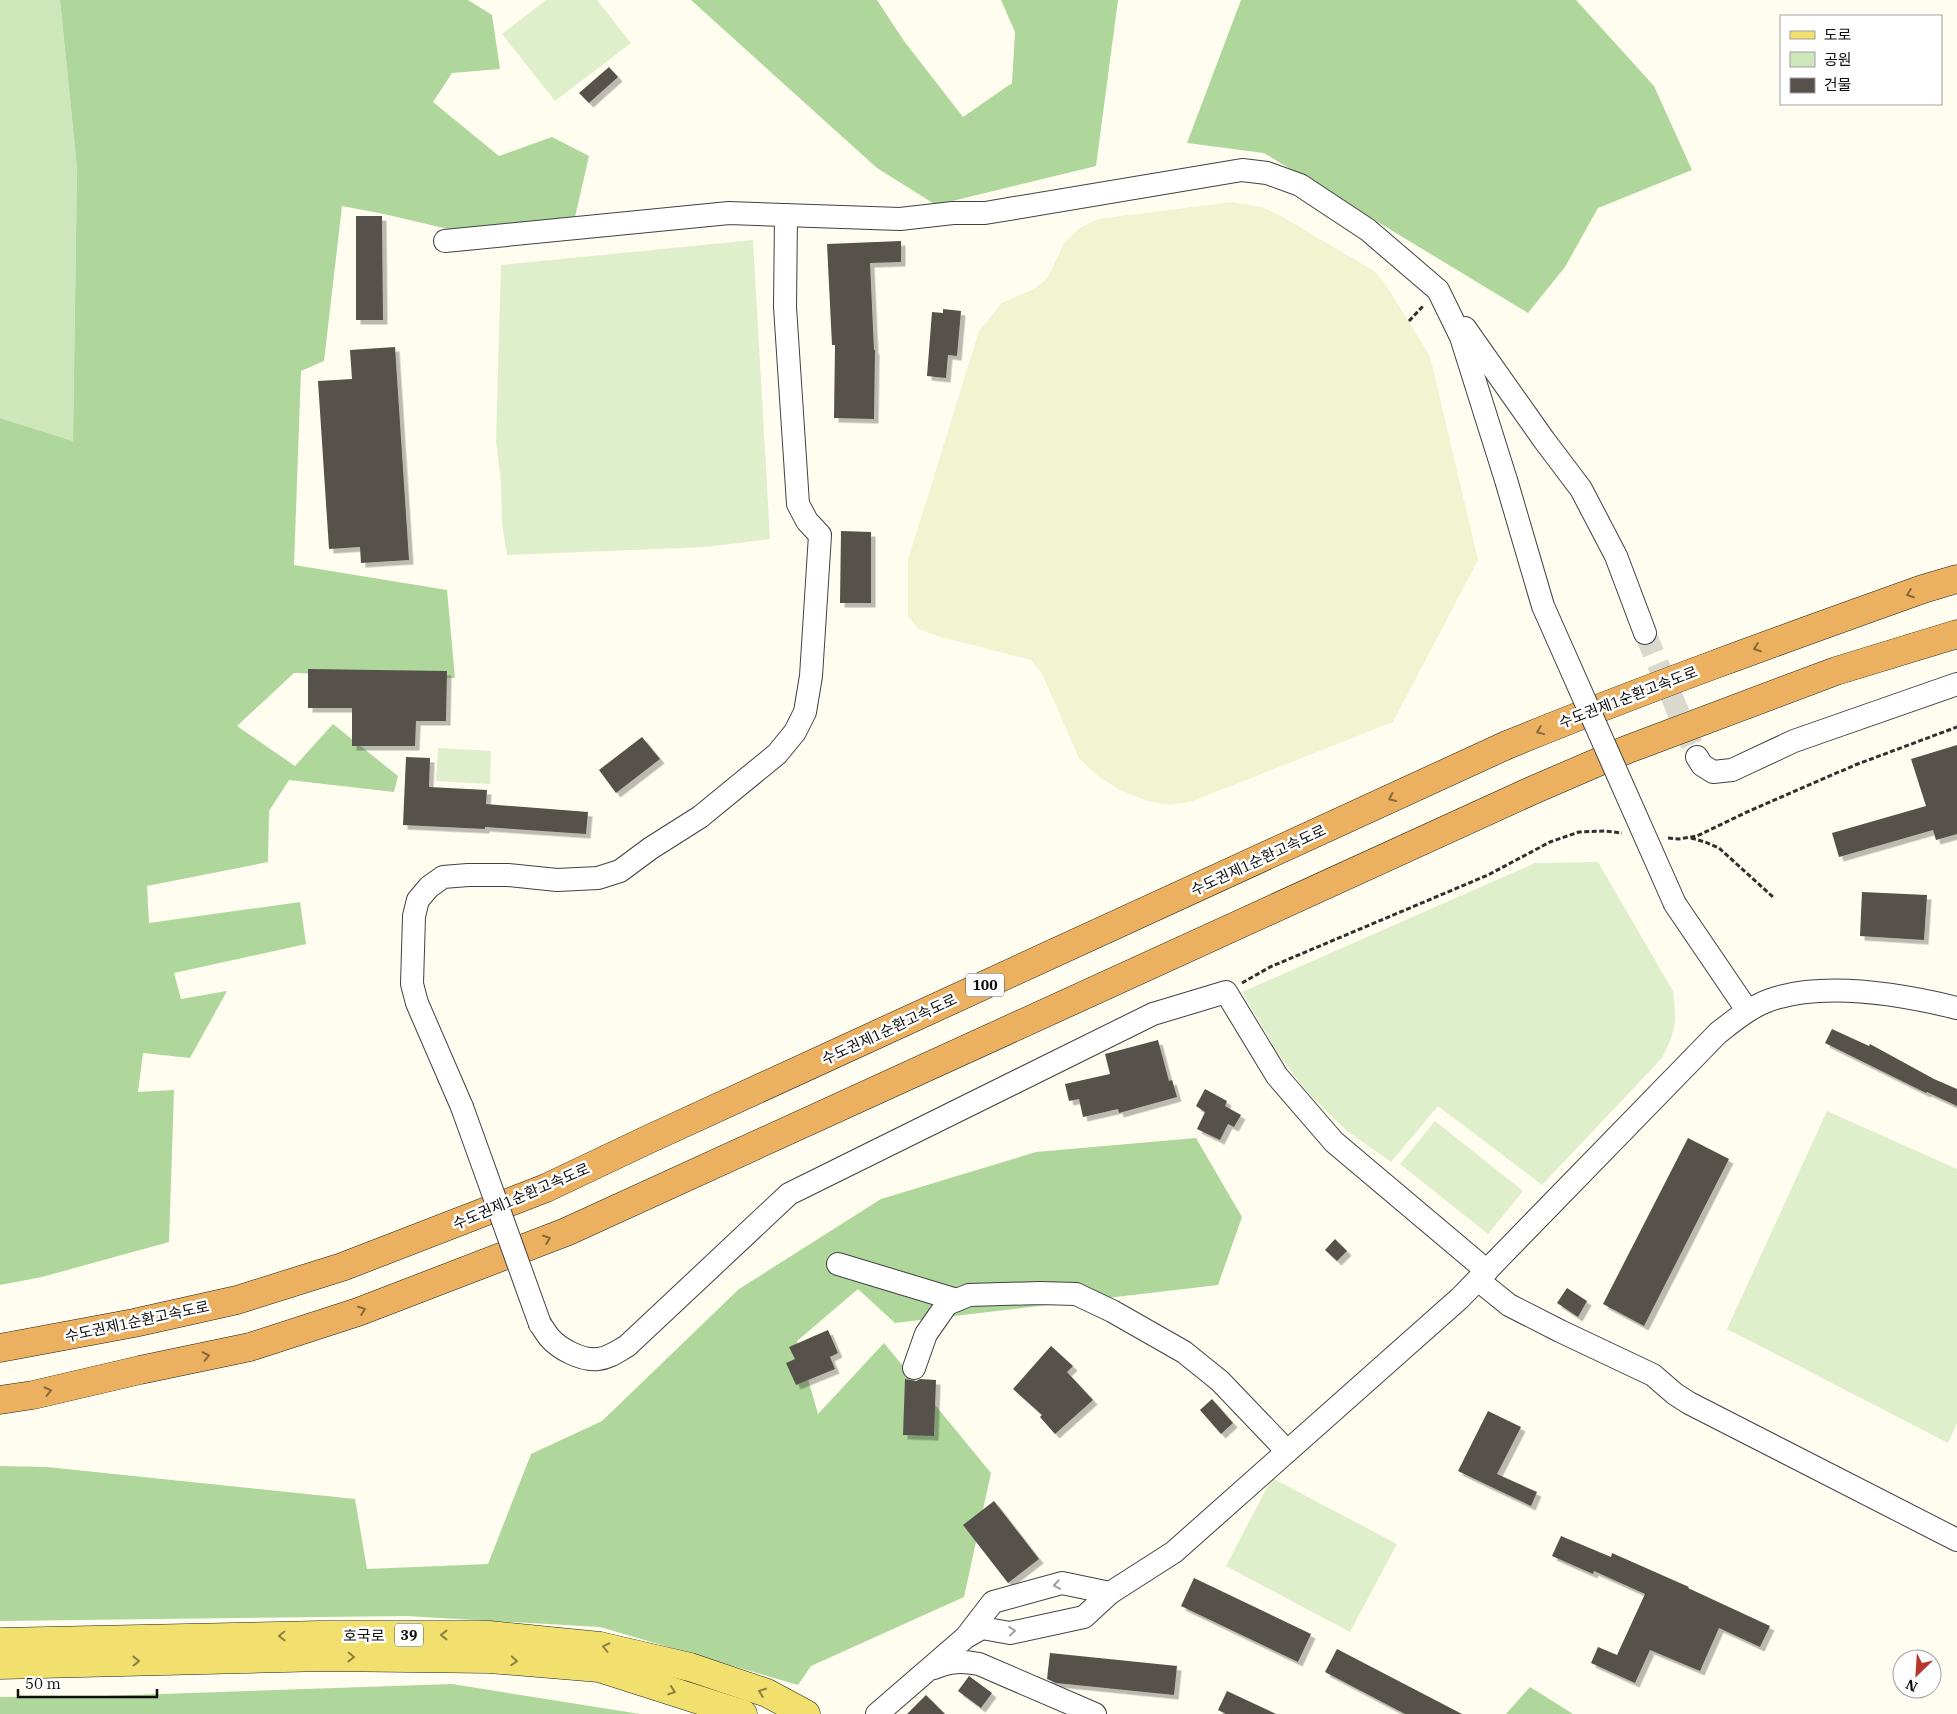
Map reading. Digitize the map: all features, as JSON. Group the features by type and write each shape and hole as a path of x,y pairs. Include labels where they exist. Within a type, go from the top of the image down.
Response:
{"highway":[{"name":"수도권제1순환고속도로","path":"0,1348 134,1323 237,1300 342,1267 519,1199 1507,745 1712,664 1923,589 1957,580"},
{"path":"0,1400 33,1395 250,1346 358,1312 566,1232 1513,799 1626,750 1836,671 1957,634"}],"main road":[{"name":"호국로","path":"0,1642 321,1635 489,1635 600,1646 690,1667 767,1693 806,1714"},
{"name":"호국로","path":"0,1664 325,1657 490,1659 599,1668 743,1714"}],"lane":[{"path":"445,241 729,213 900,219 953,213 985,213 1242,170 1267,173 1300,185 1368,230 1438,290 1581,489 1616,556 1645,633"},
{"path":"786,215 785,306 798,504 807,520 820,535 810,676 805,712 796,732 777,754 700,817 651,848 620,871 598,878 557,880 508,874 443,877 429,887 418,900 414,916 412,984 417,1003 462,1107 540,1324 549,1338 563,1349 581,1357 597,1359 612,1355 627,1346 789,1194 1152,1014 1226,992 1277,1076 1334,1142 1482,1275 1509,1305 1653,1375 1689,1403 1957,1540"},
{"path":"1438,290 1461,337 1543,606 1675,904 1747,1010"},
{"path":"1697,758 1702,765 1713,772 1732,770 1794,741 1957,684"},
{"path":"966,1637 982,1628 1010,1632 1084,1617 1110,1593 1174,1552 1460,1298 1718,1033 1747,1010 1776,998 1818,990 1890,994 1957,1008"},
{"path":"838,1264 956,1300"},
{"path":"914,1368 926,1334 947,1304 969,1295 1076,1294 1112,1311 1184,1352 1220,1381 1287,1451"},
{"path":"877,1714 966,1637 993,1602 1062,1583 1110,1593"},
{"path":"928,1670 960,1661 978,1664 1095,1714"}],"path":[{"path":"1662,837 1679,839 1697,836 1854,765 1957,727"},
{"path":"1226,992 1270,967 1488,875 1550,842 1579,832 1605,831 1629,834"},
{"path":"1688,838 1719,848 1773,898"}],"green space":[{"path":"0,0 60,0 77,168 73,441 0,418"},
{"path":"60,0 468,0 492,15 500,69 452,73 433,102 499,156 552,137 589,156 575,217 452,230 342,206 324,361 301,371 294,565 447,590 455,678 294,673 237,726 295,766 333,724 398,776 394,792 289,780 269,811 268,862 147,886 149,923 300,902 306,944 174,973 181,999 227,991 190,1058 143,1053 138,1092 174,1090 169,1242 42,1277 0,1285 0,418 73,441 77,168"},
{"path":"546,0 597,0 631,43 555,101 502,34"},
{"path":"691,0 877,0 904,41 963,117 1012,83 1015,32 1001,0 1118,0 1096,166 936,205 877,168"},
{"path":"1241,0 1576,0 1654,86 1692,170 1598,208 1565,267 1528,313 1264,153 1187,143"},
{"path":"1232,202 1262,207 1281,216 1374,271 1384,282 1430,356 1478,560 1393,722 1190,802 1169,805 1147,801 1120,790 1098,776 1079,758 1042,674 1031,660 941,637 918,629 908,616 908,560 979,331 1002,303 1034,289 1047,279 1065,242 1080,228 1098,219"},
{"path":"753,240 770,539 706,547 507,555 502,523 501,482 496,441 501,265"},
{"path":"438,748 491,751 490,784 436,781"},
{"path":"1598,862 1673,991 1675,1018 1673,1033 1662,1058 1542,1185 1438,1106 1391,1162 1347,1131 1305,1090 1277,1052 1242,992 1535,863"},
{"path":"1827,1111 1957,1169 1957,1423 1948,1443 1727,1329"},
{"path":"1435,1121 1523,1191 1488,1234 1400,1164"},
{"path":"1196,1138 1242,1217 1218,1285 895,1323 858,1289 797,1341 818,1414 884,1343 991,1473 964,1597 811,1666 798,1685 600,1627 406,1616 0,1621 0,1466 47,1467 355,1499 367,1569 488,1564 531,1454 602,1421 739,1289 881,1199 1036,1152"},
{"path":"1272,1478 1397,1544 1350,1632 1226,1566"},
{"path":"452,1684 640,1714 0,1714 0,1697 104,1696"},
{"path":"1530,1687 1573,1714 1506,1714"}],"building":[{"path":"609,67 618,77 589,103 579,93"},
{"path":"356,216 382,216 383,320 356,320"},
{"path":"901,241 901,262 870,263 875,350 874,419 834,418 835,345 832,345 827,244"},
{"path":"943,309 961,311 957,356 948,355 946,378 927,376 932,312 943,313"},
{"path":"395,347 409,560 361,563 360,547 329,549 318,381 352,379 350,350"},
{"path":"841,531 871,532 871,603 840,603"},
{"path":"308,669 447,671 446,721 416,721 415,746 352,746 352,708 308,708"},
{"path":"642,737 660,759 616,793 599,770"},
{"path":"1957,745 1957,834 1936,840 1933,830 1839,857 1832,833 1926,806 1911,759"},
{"path":"406,757 430,758 429,787 487,790 486,804 588,812 586,834 485,827 485,829 403,825"},
{"path":"1862,892 1927,895 1924,940 1860,936"},
{"path":"1832,1029 1869,1046 1870,1044 1934,1079 1957,1089 1957,1106 1926,1093 1825,1043"},
{"path":"1158,1040 1169,1081 1172,1080 1177,1097 1119,1113 1118,1109 1083,1117 1079,1099 1069,1101 1065,1084 1110,1074 1105,1054"},
{"path":"1205,1089 1227,1101 1225,1106 1241,1115 1234,1127 1228,1124 1220,1140 1197,1129 1205,1112 1196,1106"},
{"path":"1688,1138 1729,1159 1644,1326 1603,1304"},
{"path":"1335,1239 1347,1251 1337,1261 1325,1250"},
{"path":"1567,1288 1587,1301 1578,1317 1557,1303"},
{"path":"828,1330 838,1353 830,1357 835,1369 796,1385 786,1363 795,1359 789,1347"},
{"path":"1051,1346 1073,1366 1067,1372 1093,1400 1055,1434 1040,1417 1042,1415 1013,1389"},
{"path":"905,1379 916,1381 920,1379 936,1380 934,1436 903,1435"},
{"path":"1212,1399 1233,1423 1221,1434 1200,1410"},
{"path":"1488,1411 1521,1427 1497,1474 1537,1492 1531,1506 1458,1471"},
{"path":"994,1501 1039,1559 1008,1583 963,1525"},
{"path":"1561,1536 1611,1557 1612,1553 1770,1626 1760,1647 1719,1628 1700,1671 1650,1650 1635,1683 1591,1663 1598,1647 1617,1655 1645,1594 1594,1571 1593,1574 1552,1556"},
{"path":"1194,1578 1311,1634 1298,1662 1181,1606"},
{"path":"1337,1649 1462,1714 1405,1714 1325,1672"},
{"path":"1050,1653 1177,1666 1174,1695 1056,1683 1047,1679"},
{"path":"969,1676 992,1693 981,1708 958,1691"},
{"path":"1227,1691 1276,1714 1226,1714 1218,1710"},
{"path":"926,1695 945,1714 907,1714"}],"tunnel":[{"path":"1645,633 1697,757"}]}
